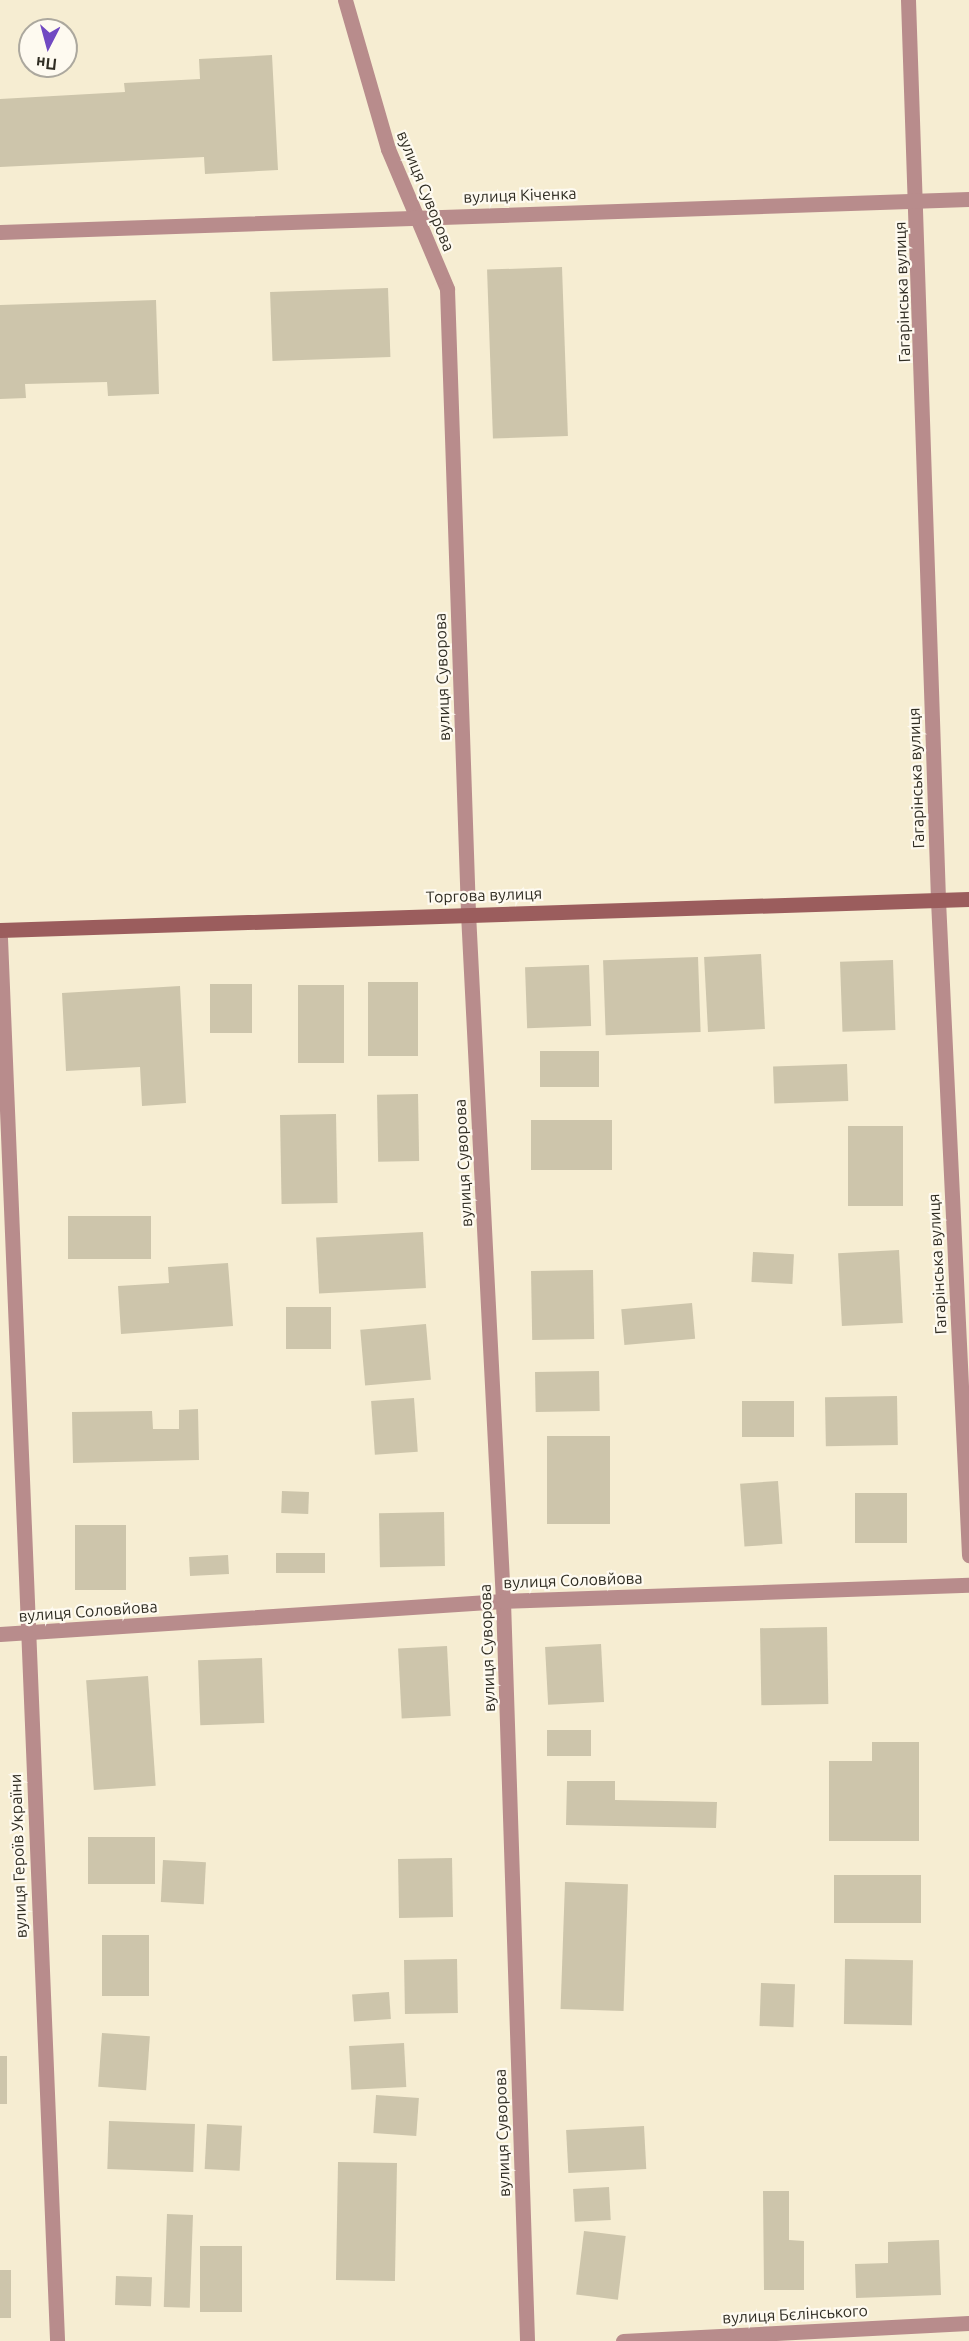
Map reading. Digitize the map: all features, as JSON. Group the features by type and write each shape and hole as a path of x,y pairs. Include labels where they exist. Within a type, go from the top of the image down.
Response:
{"main road":[{"name":"Торгова вулиця","path":"0,930 468,913 969,899"}],"street":[{"name":"вулиця Суворова","path":"345,0 388,149 447,289 468,913 503,1601 527,2341"},
{"name":"Гагарінська вулиця","path":"908,0 917,199 938,900 969,1555"},
{"name":"вулиця Кіченка","path":"0,232 416,216 969,199"},
{"name":"вулиця Героїв України","path":"0,938 57,2341"},
{"name":"вулиця Соловйова","path":"0,1634 503,1601 969,1585"},
{"name":"вулиця Бєлінського","path":"623,2341 969,2324"}],"building":[{"path":"272,55 278,170 205,174 204,157 0,167 0,99 125,92 124,83 200,79 199,59"},
{"path":"562,267 568,436 493,439 487,270"},
{"path":"388,288 390,357 272,361 270,292"},
{"path":"156,300 159,394 108,396 107,382 25,384 26,398 0,399 0,305"},
{"path":"761,954 765,1029 708,1032 704,957"},
{"path":"698,957 701,1032 606,1035 603,960"},
{"path":"893,960 895,1030 842,1032 840,962"},
{"path":"589,965 591,1026 527,1028 525,967"},
{"path":"368,982 418,982 418,1056 368,1056"},
{"path":"210,984 252,984 252,1033 210,1033"},
{"path":"298,985 344,985 344,1063 298,1063"},
{"path":"180,986 186,1103 142,1106 140,1067 66,1071 62,993"},
{"path":"540,1051 599,1051 599,1087 540,1087"},
{"path":"847,1064 848,1101 774,1104 773,1067"},
{"path":"418,1094 419,1161 378,1162 377,1095"},
{"path":"336,1114 338,1203 282,1204 280,1115"},
{"path":"531,1120 612,1120 612,1170 531,1170"},
{"path":"848,1126 903,1126 903,1206 848,1206"},
{"path":"68,1216 151,1216 151,1259 68,1259"},
{"path":"423,1232 426,1288 319,1294 316,1238"},
{"path":"899,1250 903,1323 842,1326 838,1253"},
{"path":"753,1252 794,1254 792,1284 751,1282"},
{"path":"228,1263 233,1326 121,1334 118,1286 169,1283 168,1267"},
{"path":"593,1270 594,1339 532,1340 531,1271"},
{"path":"692,1303 695,1339 624,1345 621,1309"},
{"path":"286,1307 331,1307 331,1349 286,1349"},
{"path":"426,1324 431,1380 365,1386 360,1330"},
{"path":"599,1371 600,1411 536,1412 535,1372"},
{"path":"897,1396 898,1445 826,1446 825,1397"},
{"path":"414,1398 418,1452 375,1455 371,1401"},
{"path":"742,1401 794,1401 794,1437 742,1437"},
{"path":"198,1409 199,1460 73,1463 72,1412 152,1411 153,1429 179,1429 179,1410"},
{"path":"547,1436 610,1436 610,1524 547,1524"},
{"path":"778,1481 782,1544 744,1546 740,1484"},
{"path":"282,1491 309,1492 308,1514 281,1513"},
{"path":"855,1493 907,1493 907,1543 855,1543"},
{"path":"444,1512 445,1566 380,1567 379,1513"},
{"path":"75,1525 126,1525 126,1590 75,1590"},
{"path":"276,1553 325,1553 325,1573 276,1573"},
{"path":"228,1555 229,1574 190,1576 189,1557"},
{"path":"827,1627 828,1704 761,1705 760,1628"},
{"path":"601,1644 604,1702 548,1705 545,1647"},
{"path":"447,1646 451,1716 402,1718 398,1649"},
{"path":"262,1658 264,1723 200,1725 198,1660"},
{"path":"148,1676 156,1786 94,1790 86,1680"},
{"path":"547,1730 591,1730 591,1756 547,1756"},
{"path":"872,1742 919,1742 919,1841 829,1841 829,1761 872,1761"},
{"path":"567,1781 615,1781 615,1800 717,1802 716,1828 566,1825"},
{"path":"88,1837 155,1837 155,1884 88,1884"},
{"path":"452,1858 453,1917 399,1918 398,1859"},
{"path":"163,1860 206,1862 204,1904 161,1902"},
{"path":"834,1875 921,1875 921,1923 834,1923"},
{"path":"565,1882 628,1884 624,2011 561,2009"},
{"path":"102,1935 149,1935 149,1996 102,1996"},
{"path":"457,1959 458,2013 405,2014 404,1960"},
{"path":"845,1959 913,1960 912,2025 844,2024"},
{"path":"761,1983 795,1984 793,2027 759,2026"},
{"path":"389,1992 391,2019 354,2022 352,1995"},
{"path":"102,2033 150,2036 146,2090 98,2087"},
{"path":"404,2043 406,2087 351,2090 349,2046"},
{"path":"0,2056 7,2056 7,2104 0,2104"},
{"path":"376,2095 419,2098 416,2136 373,2133"},
{"path":"109,2121 195,2124 193,2172 107,2169"},
{"path":"207,2124 242,2126 240,2171 205,2169"},
{"path":"644,2126 646,2169 568,2173 566,2130"},
{"path":"338,2162 397,2163 395,2281 336,2280"},
{"path":"609,2187 611,2220 575,2222 573,2189"},
{"path":"763,2191 789,2191 789,2240 804,2241 804,2290 764,2290"},
{"path":"167,2214 193,2215 190,2308 164,2307"},
{"path":"584,2231 626,2236 618,2300 576,2295"},
{"path":"939,2240 941,2295 856,2298 855,2264 888,2263 888,2242"},
{"path":"200,2246 242,2246 242,2312 200,2312"},
{"path":"0,2270 11,2270 11,2318 0,2318"},
{"path":"116,2276 152,2277 151,2306 115,2305"}]}
